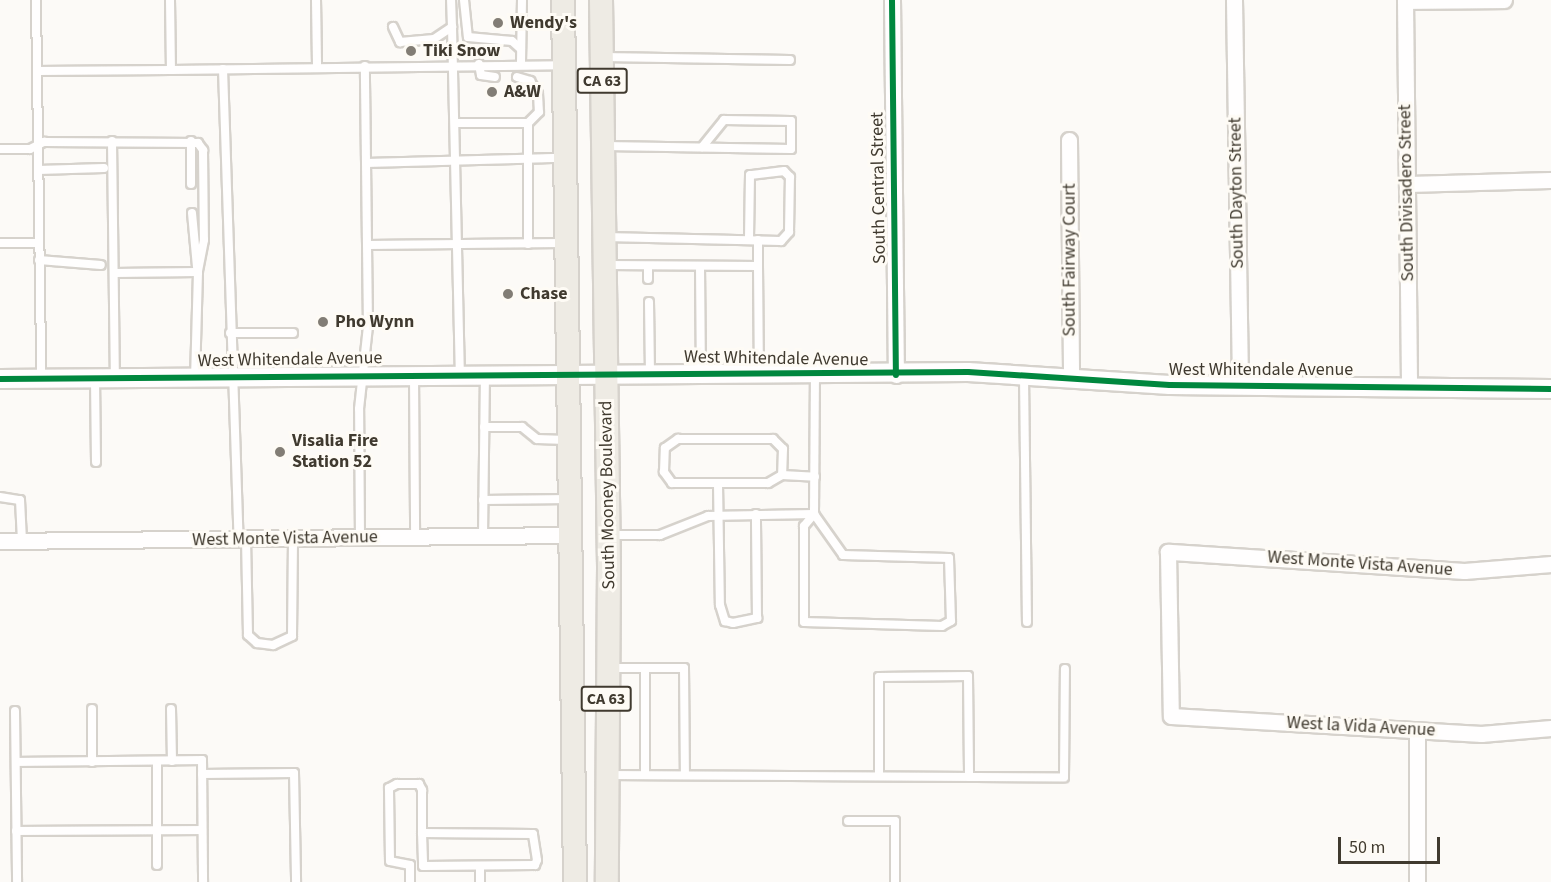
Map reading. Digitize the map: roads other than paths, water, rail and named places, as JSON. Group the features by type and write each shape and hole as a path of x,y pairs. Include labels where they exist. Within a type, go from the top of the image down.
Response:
{"main road":[{"name":"South Mooney Boulevard","path":"563,0 575,882"},
{"name":"South Mooney Boulevard","path":"601,0 609,535 607,882"}],"street":[{"name":"South Central Street","path":"892,0 896,375"},
{"name":"South Dayton Street","path":"1234,0 1240,385"},
{"path":"1405,1 1504,0"},
{"name":"South Divisadero Street","path":"1405,1 1409,386"},
{"name":"South Fairway Court","path":"1069,141 1071,379"},
{"path":"1407,184 1551,180"},
{"name":"West Whitendale Avenue","path":"0,379 650,372 1024,375 1071,379 1240,385 1551,389"},
{"name":"West Monte Vista Avenue","path":"0,541 571,536"},
{"name":"West Monte Vista Avenue","path":"1171,716 1168,552 1464,571 1551,564"},
{"name":"West la Vida Avenue","path":"1171,716 1481,734 1551,728"},
{"path":"1417,731 1417,882"}],"lane":[{"path":"36,0 41,379"},
{"path":"170,0 171,70"},
{"path":"316,0 317,67"},
{"path":"452,0 448,27 456,123 460,373"},
{"path":"464,0 468,37 513,41 521,49"},
{"path":"521,63 522,0"},
{"path":"393,27 400,42 430,41 448,27"},
{"path":"601,57 790,60"},
{"path":"37,71 521,63 563,65"},
{"path":"479,64 481,75 495,77"},
{"path":"360,538 368,245 365,66"},
{"path":"223,69 230,333 248,635 256,643 273,645 292,636 293,539"},
{"path":"456,123 528,123 539,112 537,94 530,81 517,77"},
{"path":"602,146 791,149 791,121 724,120 702,147"},
{"path":"528,123 528,244"},
{"path":"112,141 115,378"},
{"path":"0,149 112,141 187,141 203,150 204,240 198,272"},
{"path":"187,141 191,184"},
{"path":"366,163 528,162 565,158"},
{"path":"38,170 104,168"},
{"path":"603,237 781,241 788,235 790,177 784,171 750,175 749,239"},
{"path":"192,213 198,272 195,377"},
{"path":"758,240 759,374"},
{"path":"0,243 39,243"},
{"path":"368,245 566,243"},
{"path":"39,260 100,265"},
{"path":"604,265 758,266"},
{"path":"648,266 648,279"},
{"path":"700,266 701,373"},
{"path":"115,273 198,272"},
{"path":"649,302 650,372"},
{"path":"230,333 293,333"},
{"path":"483,537 485,373"},
{"path":"414,374 415,538"},
{"path":"814,514 804,526 804,622 942,626 951,621 949,558 843,555 814,514 815,374"},
{"path":"1024,375 1027,622"},
{"path":"95,378 96,462"},
{"path":"484,427 522,427 537,439 570,440"},
{"path":"782,475 783,449 773,439 678,438 665,448 664,472 672,483 768,483 782,475 815,477"},
{"path":"718,484 721,613 725,621 742,624 757,618 759,610 756,514"},
{"path":"0,497 20,500 22,541"},
{"path":"483,500 570,499"},
{"path":"609,535 660,534 719,515 814,514"},
{"path":"607,668 684,668 685,776"},
{"path":"645,668 645,775"},
{"path":"606,775 1064,777 1065,669"},
{"path":"879,776 879,677 968,676 969,777"},
{"path":"92,709 92,762"},
{"path":"171,709 172,761"},
{"path":"15,711 17,882"},
{"path":"16,762 202,760 203,882"},
{"path":"157,761 157,865"},
{"path":"202,774 294,773 296,882"},
{"path":"422,833 537,836 535,865 423,866 390,861 389,788 420,784 423,866"},
{"path":"848,821 895,821 895,882"},
{"path":"16,831 202,830"},
{"path":"410,865 410,882"},
{"path":"480,866 480,882"}],"place":[{"name":"Wendy's","path":"498,23"},
{"name":"Tiki Snow","path":"411,51"},
{"name":"A&W","path":"492,92"},
{"name":"Chase","path":"508,294"},
{"name":"Pho Wynn","path":"323,322"},
{"name":"Visalia Fire Station 52","path":"280,452"}]}
